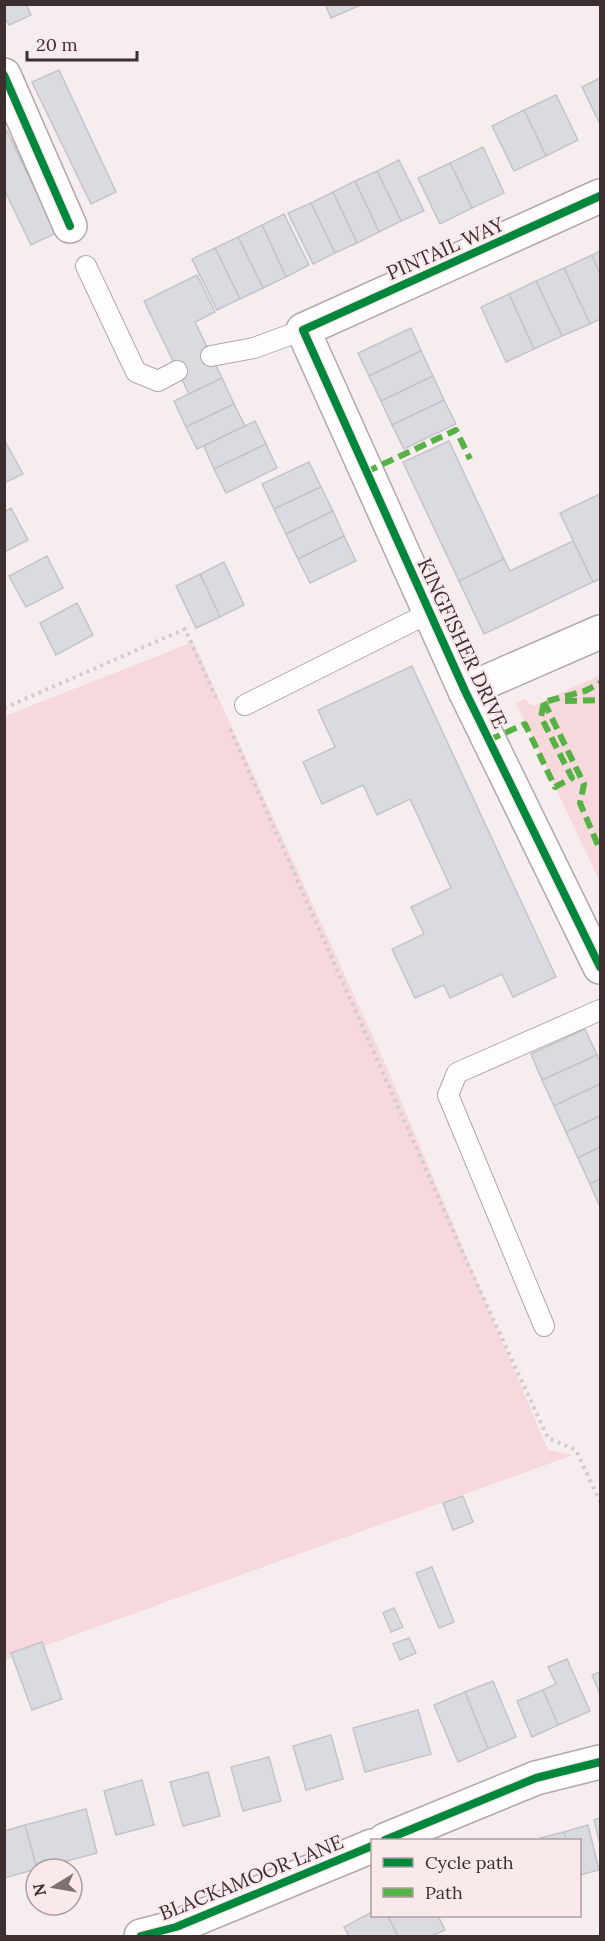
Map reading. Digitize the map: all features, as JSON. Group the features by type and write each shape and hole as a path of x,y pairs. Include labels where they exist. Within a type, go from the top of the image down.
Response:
{"street":[{"path":"4,75 70,226"},
{"name":"PINTAIL WAY","path":"303,330 600,196"},
{"name":"KINGFISHER DRIVE","path":"303,330 465,691 598,954"},
{"path":"465,691 600,632"},
{"path":"387,1839 536,1778 600,1762"},
{"name":"BLACKAMOOR LANE","path":"141,1936 177,1932 371,1846"}],"lane":[{"path":"86,266 136,372 158,381 177,371"},
{"path":"211,356 254,348 303,330"},
{"path":"245,705 429,613"},
{"path":"544,1326 448,1095 458,1073 600,1010"}],"path":[{"path":"4,708 185,629 219,705"},
{"path":"229,727 466,1261 548,1437 576,1450 600,1502"}],"shaded area":[{"path":"193,642 384,1061 548,1450 573,1455 5,1660 5,716"},
{"path":"600,675 600,882 516,703 524,699 533,706"}],"building":[{"path":"4,4 26,4 31,15 9,25 4,16"},
{"path":"325,4 361,4 361,5 331,18"},
{"path":"59,70 116,192 91,204 32,82"},
{"path":"600,78 600,124 582,87"},
{"path":"556,95 578,140 546,156 524,110"},
{"path":"524,110 546,156 514,171 492,126"},
{"path":"7,131 56,233 31,245 4,189 4,132"},
{"path":"483,147 504,193 472,208 450,163"},
{"path":"399,160 424,211 401,221 377,171"},
{"path":"450,163 472,208 440,224 418,178"},
{"path":"377,171 401,221 379,232 355,181"},
{"path":"355,181 379,232 357,243 333,192"},
{"path":"333,192 357,243 335,253 311,203"},
{"path":"311,203 335,253 313,264 288,213"},
{"path":"284,214 309,265 286,277 262,225"},
{"path":"262,225 286,277 263,288 238,237"},
{"path":"238,237 263,288 240,299 215,248"},
{"path":"215,248 240,299 217,310 192,259"},
{"path":"600,251 600,275 592,255"},
{"path":"592,255 600,275 600,319 590,324 564,268"},
{"path":"564,268 590,324 562,336 536,281"},
{"path":"197,275 215,312 195,322 222,378 189,394 144,301"},
{"path":"536,281 562,336 534,349 509,294"},
{"path":"509,294 534,349 506,362 481,307"},
{"path":"411,328 421,351 369,376 358,353"},
{"path":"421,351 433,376 381,401 369,376"},
{"path":"433,376 444,400 392,425 381,401"},
{"path":"222,378 234,404 186,427 174,401"},
{"path":"444,400 456,424 404,449 392,425"},
{"path":"234,404 245,426 197,449 186,427"},
{"path":"255,421 266,444 214,469 204,446"},
{"path":"449,441 504,559 459,581 403,462"},
{"path":"4,443 23,474 4,483"},
{"path":"266,444 277,468 226,493 214,469"},
{"path":"309,462 321,487 274,509 262,484"},
{"path":"321,487 333,511 286,534 274,509"},
{"path":"600,494 600,579 593,582 560,513"},
{"path":"11,508 28,540 4,552 4,512"},
{"path":"333,511 344,536 298,559 286,534"},
{"path":"344,536 356,561 310,583 298,559"},
{"path":"573,541 593,582 484,634 459,581 504,559 510,571"},
{"path":"47,556 63,588 26,607 9,576"},
{"path":"224,562 244,605 220,617 200,574"},
{"path":"200,574 220,617 196,628 176,586"},
{"path":"77,603 93,635 56,655 40,623"},
{"path":"412,666 556,977 513,997 502,974 450,998 444,985 415,998 392,949 424,934 411,907 451,888 410,799 377,815 363,785 322,804 303,762 335,747 318,710"},
{"path":"585,1029 597,1055 542,1080 531,1054"},
{"path":"597,1055 600,1062 600,1084 554,1106 542,1080"},
{"path":"600,1084 600,1116 566,1132 554,1106"},
{"path":"600,1116 600,1147 578,1158 566,1132"},
{"path":"600,1147 600,1179 590,1184 578,1158"},
{"path":"600,1179 600,1207 590,1184"},
{"path":"463,1496 473,1522 453,1530 443,1503"},
{"path":"432,1567 454,1622 439,1628 416,1573"},
{"path":"394,1608 403,1627 391,1632 383,1613"},
{"path":"409,1638 416,1653 400,1660 393,1644"},
{"path":"42,1642 62,1699 32,1710 11,1653"},
{"path":"567,1659 590,1711 558,1725 543,1690 556,1684 548,1667"},
{"path":"600,1672 600,1694 592,1675"},
{"path":"493,1681 516,1737 488,1749 465,1692"},
{"path":"543,1690 558,1725 532,1737 517,1701"},
{"path":"465,1692 488,1749 458,1762 434,1705"},
{"path":"418,1710 431,1754 365,1772 353,1728"},
{"path":"331,1735 343,1779 306,1790 293,1746"},
{"path":"269,1757 281,1801 243,1811 231,1767"},
{"path":"208,1772 220,1816 183,1826 170,1782"},
{"path":"142,1780 154,1825 116,1835 104,1791"},
{"path":"86,1809 97,1853 82,1857 34,1857 25,1825"},
{"path":"600,1818 600,1844 594,1820"},
{"path":"25,1825 34,1857 24,1857 24,1873 4,1878 4,1831"},
{"path":"588,1825 599,1870 581,1875 581,1839 566,1839 564,1832"},
{"path":"564,1832 566,1839 540,1839"},
{"path":"371,1913 371,1917 388,1917 398,1936 349,1936 344,1927"},
{"path":"388,1917 438,1917 445,1930 432,1936 398,1936"}],"marked path":[{"path":"366,472 456,430 470,459"},
{"path":"489,740 525,724 555,787 572,778 541,717 544,702 585,691 600,683"},
{"path":"565,701 600,700"},
{"path":"544,702 584,784 580,803 600,850"}],"cycle path":[{"path":"4,75 70,226"},
{"path":"600,196 303,330 465,691 600,967"},
{"path":"387,1839 536,1778 600,1762"},
{"path":"141,1936 176,1927 371,1846"}]}
